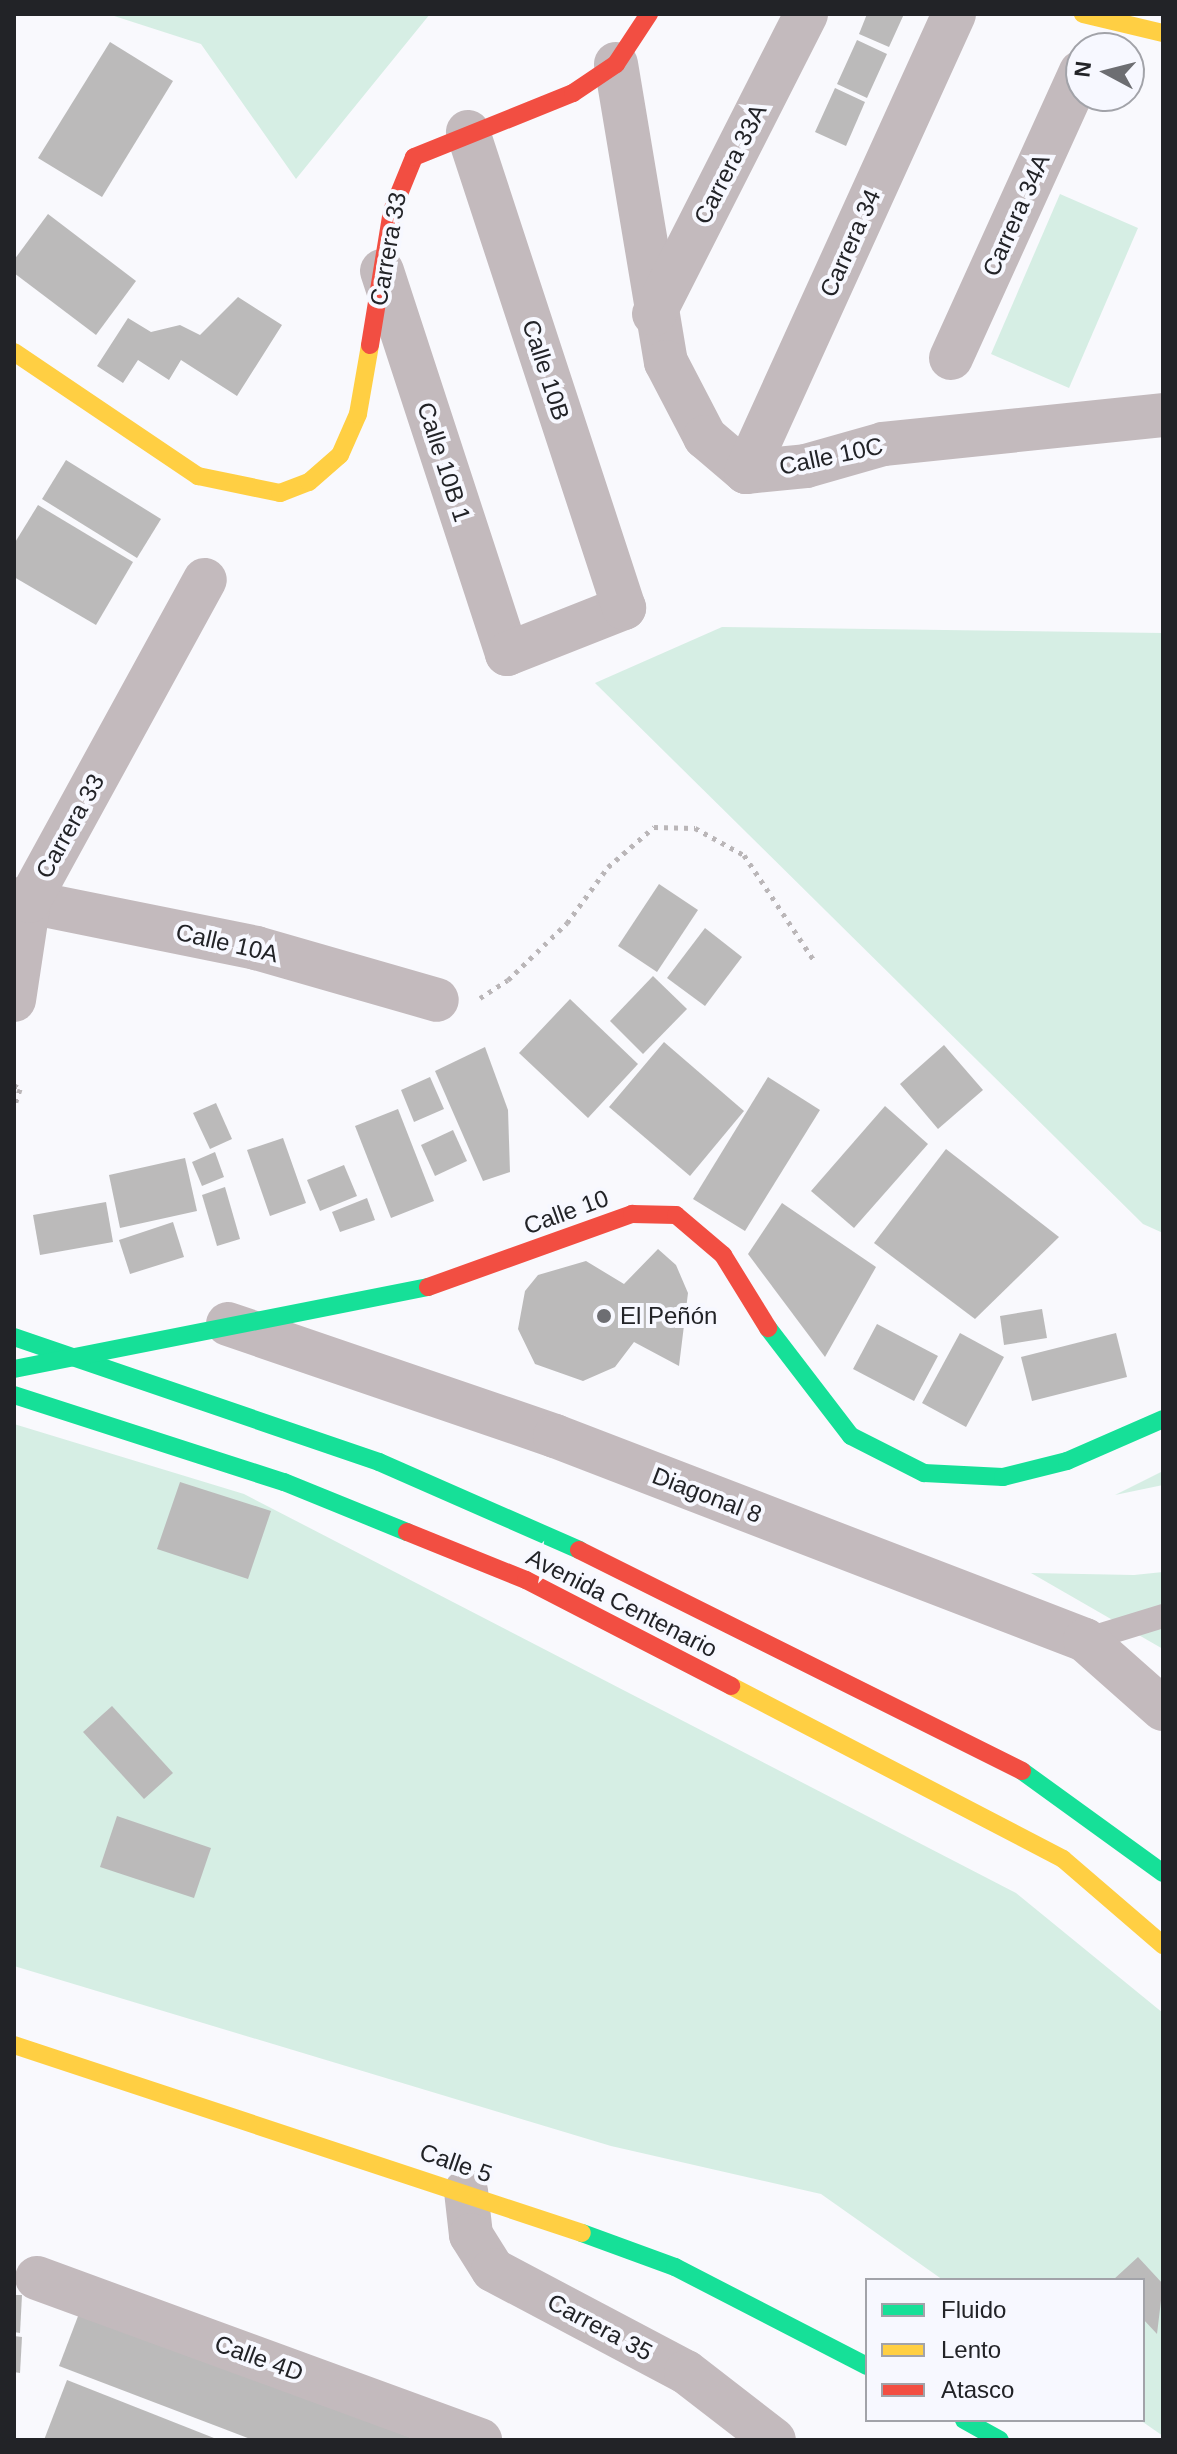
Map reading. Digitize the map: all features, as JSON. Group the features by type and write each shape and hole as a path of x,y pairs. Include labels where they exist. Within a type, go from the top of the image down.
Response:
{"street":[{"name":"Carrera 33","path":"14,352 172,463 244,490 280,493 309,482 340,455 361,400 400,182 414,157 468,132 573,93 616,64 649,14"},
{"name":"Carrera 33A","path":"654,314 806,14"},
{"name":"Carrera 34","path":"746,472 954,14"},
{"path":"1096,25 1163,33"},
{"name":"Calle 10C","path":"616,64 654,314 666,362 705,437 746,472 806,466 883,444 1163,415"},
{"name":"Carrera 34A","path":"951,358 1065,107"},
{"name":"Calle 10B","path":"468,132 624,608 507,654"},
{"name":"Calle 10B 1","path":"382,271 507,654"},
{"name":"Carrera 33","path":"14,1000 21,900 205,580"},
{"name":"Calle 10A","path":"21,900 256,948 437,1000"},
{"name":"Calle 10","path":"14,1369 228,1324 440,1285 617,1218 676,1215 723,1255 776,1342 851,1436 924,1473 1003,1477 1067,1461 1163,1419"},
{"name":"Diagonal 8","path":"228,1324 555,1436 1085,1640 1163,1709"},
{"name":"Avenida Centenario","path":"14,1337 78,1356 379,1462 566,1544 1045,1783 1163,1873"},
{"name":"Avenida Centenario","path":"14,1395 284,1482 526,1580 1063,1859 1163,1945"},
{"name":"Calle 5","path":"14,2045 466,2191 675,2267 865,2365"},
{"name":"Carrera 35","path":"466,2191 471,2235 493,2270 686,2372 774,2440"},
{"name":"Calle 4D","path":"37,2278 452,2435"},
{"path":"968,2422 1000,2440"}],"lane":[{"path":"1085,1640 1163,1616"}],"path":[{"path":"437,1000 460,1011 508,980 567,923 608,867 654,827 695,828 744,855 813,959"},
{"path":"14,1085 20,1089 14,1107"}],"green space":[{"path":"108,14 430,14 296,179 201,44"},
{"path":"1060,194 1138,228 1069,388 991,354"},
{"path":"722,627 1163,633 1163,1233 1143,1224 595,683"},
{"path":"14,1424 244,1494 1016,1893 1163,2013 1163,2436 1143,2422 1145,2278 940,2278 821,2194 611,2146 14,1966"},
{"path":"1163,1471 1163,1485 1115,1495"},
{"path":"1163,1572 1163,1649 1031,1573 1134,1575"}],"building":[{"path":"867,14 904,14 889,47 859,34"},
{"path":"857,40 887,54 867,98 837,84"},
{"path":"110,42 173,81 102,197 38,158"},
{"path":"835,88 865,102 846,146 815,132"},
{"path":"48,214 136,281 96,335 14,273 14,260"},
{"path":"238,297 282,325 237,396 181,360 169,380 138,360 123,383 97,366 128,318 151,332 180,325 200,335"},
{"path":"66,460 161,519 137,558 42,499"},
{"path":"38,505 133,562 96,625 14,577 14,544"},
{"path":"659,884 698,910 657,972 618,946"},
{"path":"705,928 742,957 705,1006 667,978"},
{"path":"653,976 687,1009 643,1054 610,1021"},
{"path":"570,999 638,1064 588,1118 519,1053"},
{"path":"664,1042 744,1111 690,1176 609,1107"},
{"path":"944,1045 983,1090 938,1129 900,1084"},
{"path":"485,1047 508,1110 510,1172 483,1181 435,1071"},
{"path":"430,1077 444,1109 414,1122 401,1090"},
{"path":"768,1077 820,1110 745,1231 693,1199"},
{"path":"216,1103 232,1139 210,1149 193,1113"},
{"path":"885,1106 928,1144 854,1228 811,1191"},
{"path":"398,1109 434,1201 391,1218 355,1126"},
{"path":"453,1130 467,1161 435,1176 421,1145"},
{"path":"283,1138 306,1203 270,1216 247,1150"},
{"path":"946,1149 1059,1237 975,1319 874,1243"},
{"path":"215,1152 224,1177 202,1186 192,1162"},
{"path":"185,1158 197,1211 120,1228 109,1175"},
{"path":"344,1165 357,1196 320,1211 307,1180"},
{"path":"225,1187 240,1239 217,1246 202,1195"},
{"path":"367,1198 375,1220 340,1232 332,1212"},
{"path":"106,1202 113,1242 40,1255 33,1215"},
{"path":"782,1203 876,1267 825,1357 748,1254"},
{"path":"173,1222 184,1257 130,1274 119,1240"},
{"name":"El Peñón","path":"658,1249 676,1265 688,1293 679,1366 634,1342 615,1367 583,1381 535,1364 518,1329 525,1291 538,1275 586,1261 624,1284"},
{"path":"1042,1309 1047,1338 1004,1345 1000,1316"},
{"path":"877,1324 938,1356 914,1401 853,1369"},
{"path":"960,1333 1004,1357 966,1427 922,1403"},
{"path":"1116,1333 1127,1377 1032,1401 1021,1357"},
{"path":"180,1482 271,1511 248,1579 157,1549"},
{"path":"112,1706 173,1773 144,1799 83,1732"},
{"path":"117,1816 211,1848 194,1898 100,1867"},
{"path":"1138,2257 1163,2284 1157,2334 1145,2321 1145,2278 1115,2278"},
{"path":"14,2295 22,2295 20,2333 14,2332"},
{"path":"80,2311 417,2440 253,2440 59,2366"},
{"path":"14,2336 22,2337 20,2373 14,2372"},
{"path":"67,2380 219,2440 44,2440"}],"traffic: fast":[{"path":"14,1369 428,1287"},
{"path":"768,1328 851,1436 924,1473 1003,1477 1067,1461 1163,1419"},
{"path":"14,1337 379,1462 579,1550"},
{"path":"14,1395 284,1482 407,1532"},
{"path":"1022,1771 1163,1873"},
{"path":"582,2233 675,2267 865,2365"},
{"path":"968,2422 1000,2440"}],"traffic: slow":[{"path":"1083,14 1163,33"},
{"path":"14,352 198,476 280,493 309,482 340,455 358,414 370,345"},
{"path":"731,1686 1063,1859 1163,1945"},
{"path":"14,2045 582,2233"}],"traffic: jam":[{"path":"370,345 392,211 414,157 573,93 616,64 649,14"},
{"path":"428,1287 632,1214 676,1215 723,1255 768,1328"},
{"path":"407,1532 526,1580 731,1686"},
{"path":"579,1550 1022,1771"}],"place":[{"name":"El Peñón","path":"604,1316"}]}
